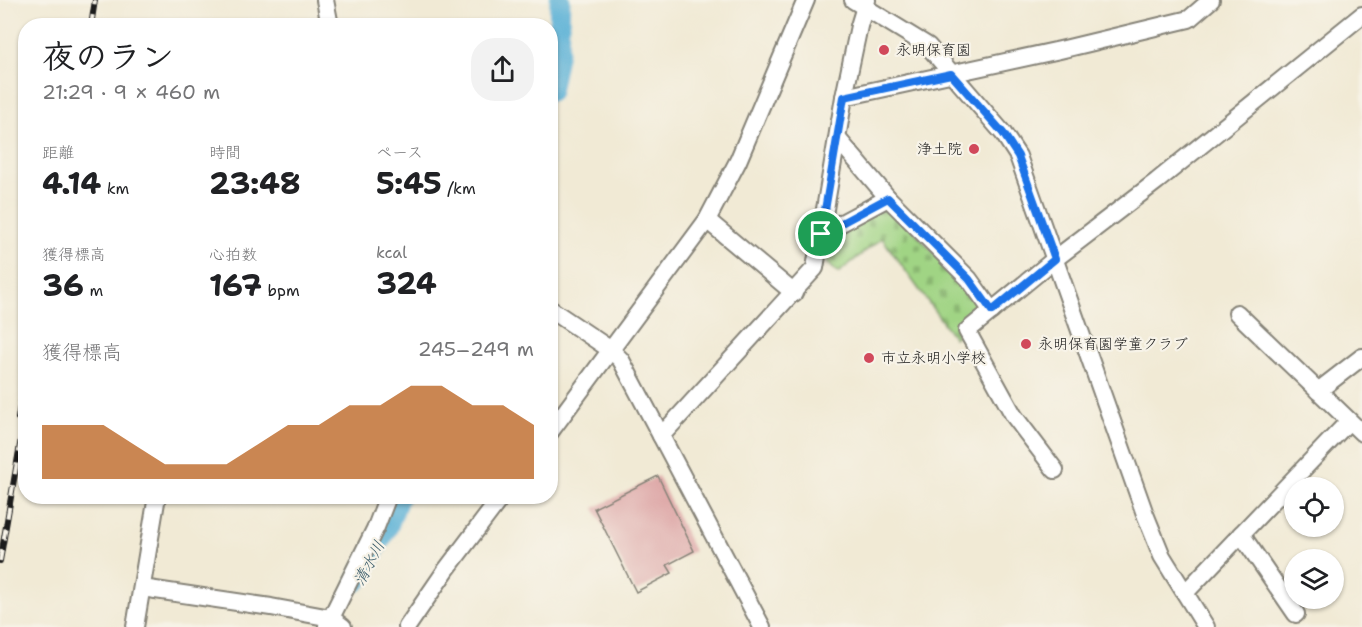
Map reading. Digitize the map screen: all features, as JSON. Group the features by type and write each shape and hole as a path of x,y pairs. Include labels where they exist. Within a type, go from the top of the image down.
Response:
{"street":[{"path":"325,0 328,18"},
{"path":"558,421 707,220 738,161 806,0"},
{"path":"844,97 1188,19 1211,0"},
{"path":"661,436 815,268 844,97 859,26 861,2 928,46 1003,133 1018,156 1145,514 1162,556 1206,627"},
{"path":"1055,470 1014,416 968,332 1055,259 1157,181 1362,15"},
{"path":"838,139 888,198 969,279 992,311"},
{"path":"821,234 888,198"},
{"path":"707,220 794,293"},
{"path":"1237,313 1362,433"},
{"path":"558,314 611,350 621,360 762,627"},
{"path":"1318,391 1362,357"},
{"path":"1185,593 1349,421"},
{"path":"135,627 156,504"},
{"path":"142,588 272,608 333,624 385,504"},
{"path":"407,627 496,504"},
{"path":"1241,534 1296,614"}],"green space":[{"path":"890,205 986,310 954,338 882,238 838,273 823,259 826,238"}],"building":[{"path":"658,476 694,551 667,565 672,573 636,592 594,508"}],"waterway":[{"name":"清水川","path":"558,51 560,0"},
{"name":"清水川","path":"357,581 388,526 396,504"}],"railway":[{"path":"92,18 95,0"},
{"path":"0,561 18,456"}],"place":[{"name":"永明保育園","path":"884,50"},
{"name":"浄土院","path":"974,149"},
{"name":"永明保育園学童クラブ","path":"1026,344"},
{"name":"市立永明小学校","path":"869,358"}],"route":[{"path":"951,74 1003,133 1018,156 1055,259 992,311 969,279 888,198 821,234 844,97 951,74"}]}
